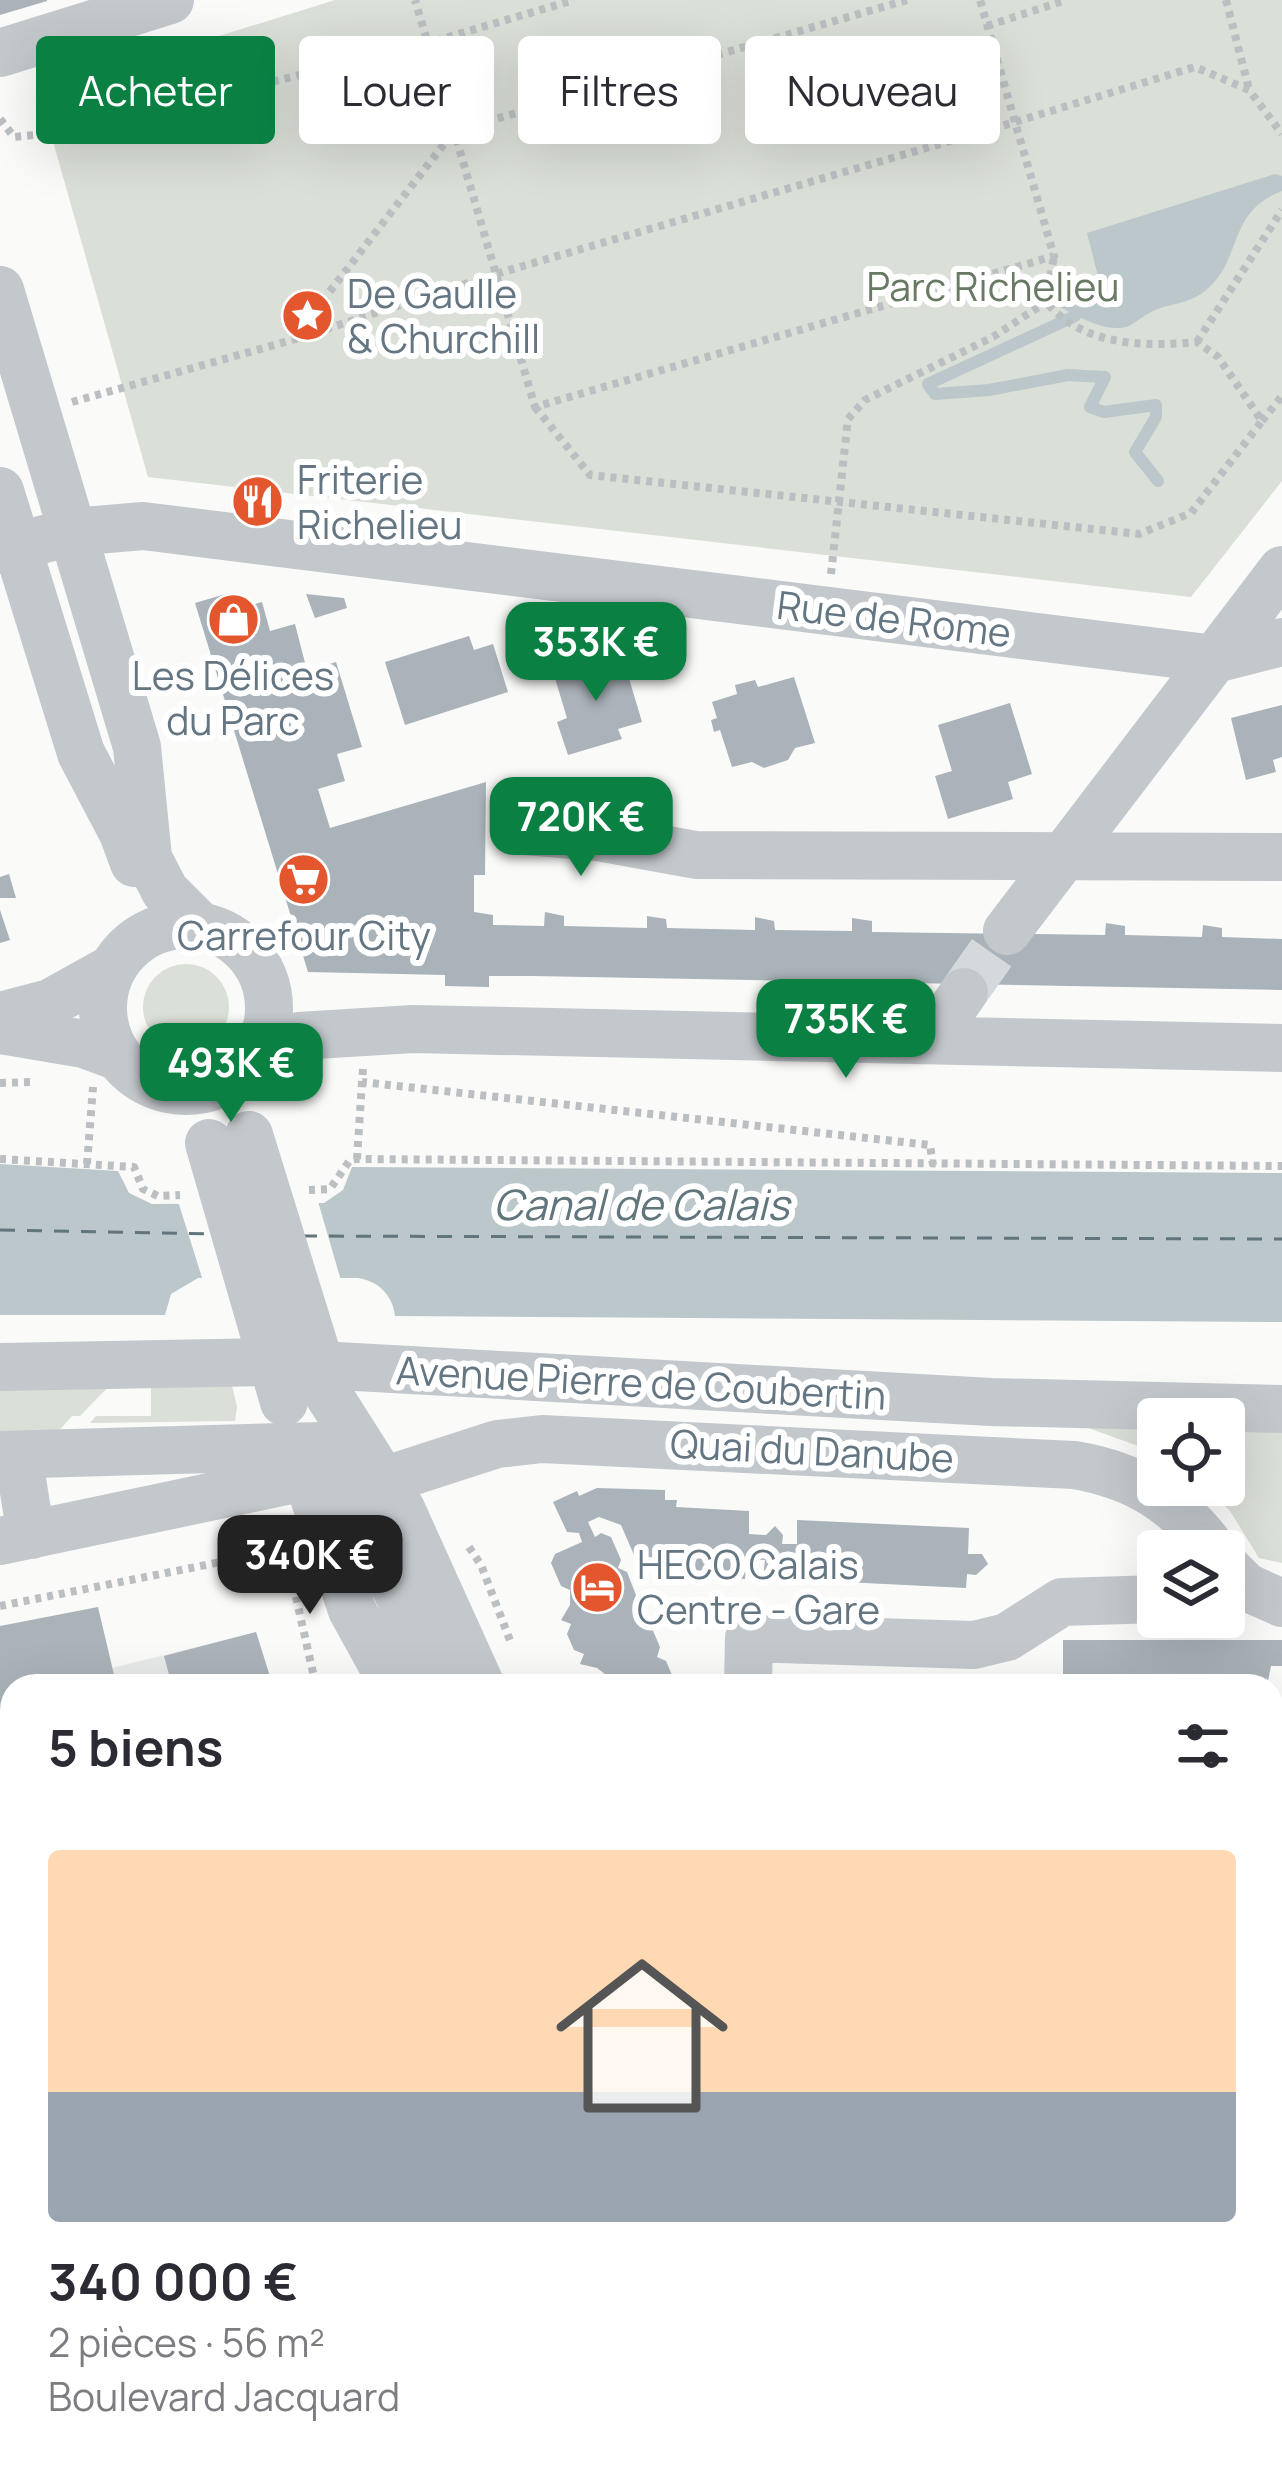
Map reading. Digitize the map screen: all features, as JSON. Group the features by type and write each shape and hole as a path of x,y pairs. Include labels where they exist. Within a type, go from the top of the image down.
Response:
{"street":[{"path":"0,52 170,0"},
{"path":"0,290 137,747 148,858 165,891 200,926 235,940 260,968 302,996 412,1030"},
{"path":"0,490 8,548 81,753 118,822 133,862 137,900 120,958 106,985 103,1014 110,1041 106,1067"},
{"name":"Rue de Rome","path":"8,548 73,532 142,526 1215,659"},
{"path":"1007,931 1282,570"},
{"path":"1215,659 1282,642"},
{"path":"514,830 598,837 696,855 1282,857"},
{"path":"0,1016 50,1003 165,927 200,926"},
{"path":"229,1139 269,1012 260,968"},
{"path":"932,1040 964,992"},
{"path":"0,1030 84,1044 106,1067 178,1090 215,1085 253,1055 299,1036 412,1030 1282,1048"},
{"path":"178,1090 229,1139 324,1456 352,1610 381,1674"},
{"name":"Avenue Pierre de Coubertin","path":"0,1367 265,1362 991,1402 1282,1409"},
{"name":"Quai du Danube","path":"324,1456 542,1438 1074,1465 1105,1470 1166,1498 1198,1530"},
{"path":"9,1455 324,1456 15,1538 9,1455"},
{"path":"0,1574 324,1456"},
{"path":"324,1456 436,1674"},
{"path":"324,1456 473,1674"},
{"path":"748,1674 748,1638 974,1646 1006,1637 1062,1602 1137,1600"}],"path":[{"path":"415,0 426,36"},
{"path":"452,36 574,0"},
{"path":"494,119 907,0"},
{"path":"826,611 848,419 865,400 993,337 1046,302 1054,256 980,0"},
{"path":"987,26 1066,0"},
{"path":"1226,0 1249,90 1282,134"},
{"path":"36,412 292,340 496,274 1196,68 1249,90"},
{"path":"0,119 14,137 75,131 299,75"},
{"path":"292,340 444,144"},
{"path":"458,144 535,407 590,475 1139,534 1191,514 1282,396"},
{"path":"1197,342 1282,210"},
{"path":"535,407 1054,256"},
{"path":"1046,302 1093,337 1159,346 1197,342 1218,357 1262,421"},
{"path":"357,1159 364,1060"},
{"path":"88,1164 106,1067"},
{"path":"362,1082 930,1145 934,1165"},
{"path":"0,1159 134,1167 143,1189 170,1195"},
{"path":"314,1190 330,1189 350,1160 357,1159 1282,1166"},
{"path":"269,1533 271,1552 291,1575 313,1674"},
{"path":"0,1606 271,1552"}],"shaded area":[{"path":"256,1632 269,1674 113,1674 112,1668"}],"green space":[{"name":"Parc Richelieu","path":"335,0 1282,0 1282,481 1191,597 148,477 54,144 275,144 275,36 219,36"},
{"path":"186,964 202,967 216,977 226,991 226,1023 216,1037 202,1047 186,1050 170,1047 156,1037 146,1023 143,1007 146,991 156,977 170,967"},
{"path":"229,1372 237,1407 235,1421 90,1423 96,1416 151,1416 151,1385"},
{"path":"119,1376 56,1434 0,1434 0,1377"},
{"path":"1074,1423 1137,1424 1137,1446"},
{"path":"1245,1426 1282,1427 1282,1563 1259,1558 1225,1506 1245,1506"}],"water":[{"path":"1275,174 1282,176 1282,191 1252,211 1226,265 1199,295 1120,328 1092,323 1058,306 1057,293 1098,276 1087,233"},
{"name":"Canal de Calais","path":"0,1164 118,1171 129,1193 152,1204 324,1203 343,1190 352,1167 1282,1173 1282,1322 395,1316 384,1291 358,1278 198,1278 171,1294 165,1315 0,1315"}],"pier":[{"path":"177,1198 317,1198 342,1284 204,1284"}],"building":[{"path":"0,0 47,0 47,1 0,15"},
{"path":"229,593 233,610 262,602 270,631 295,624 312,690 319,688 314,669 336,662 362,747 337,754 345,781 318,789 330,828 486,782 485,875 474,875 474,912 493,915 493,925 544,926 545,912 564,916 564,926 647,928 647,916 666,919 667,928 755,930 755,917 774,921 775,930 852,931 852,918 872,921 872,932 1105,935 1106,923 1125,926 1125,935 1202,937 1203,925 1222,928 1222,937 1282,939 1282,990 533,976 489,976 489,987 445,986 445,975 308,972 195,603"},
{"path":"306,594 344,598 347,608 315,618"},
{"path":"469,636 474,650 493,644 508,692 405,725 385,662"},
{"path":"622,655 642,722 618,729 622,739 568,755 557,722 567,718 554,675"},
{"path":"794,677 815,743 795,748 788,760 764,768 752,762 732,767 720,730 714,732 711,720 717,718 712,702 737,694 735,685 755,680 758,687"},
{"path":"1010,703 1032,774 1008,782 1013,799 948,819 935,776 952,771 938,725"},
{"path":"1282,705 1282,757 1273,760 1276,772 1246,780 1231,718"},
{"path":"9,874 16,898 0,898 0,877"},
{"path":"0,910 10,940 0,943"},
{"name":"HECO Calais Centre - Gare","path":"597,1488 665,1490 665,1500 677,1500 676,1507 749,1511 749,1534 766,1535 775,1526 783,1535 782,1544 797,1544 797,1520 969,1528 968,1554 982,1554 988,1564 976,1575 967,1574 966,1588 763,1578 765,1560 747,1559 745,1579 674,1575 674,1563 637,1562 621,1525 599,1517 588,1522 595,1537 601,1533 611,1537 621,1560 618,1568 627,1572 636,1595 633,1604 641,1605 646,1616 642,1625 651,1626 660,1647 657,1657 666,1661 672,1674 605,1674 580,1664 584,1654 574,1650 567,1634 571,1624 561,1620 570,1605 570,1590 561,1586 551,1563 555,1554 582,1542 579,1533 567,1532 553,1502 577,1491 579,1496"},
{"path":"98,1607 114,1674 0,1674 0,1626"},
{"path":"256,1632 269,1674 169,1674 164,1656"},
{"path":"1063,1640 1282,1640 1282,1666 1271,1666 1269,1674 1063,1674"}],"waterway":[{"path":"1075,316 928,384 935,394 989,390 1068,375 1105,377 1090,407 1104,412 1156,405 1156,417 1135,452 1158,481"}],"ferry route":[{"path":"0,1230 214,1234"},
{"path":"302,1236 1282,1239"}],"tunnel":[{"path":"964,992 1007,931"}],"place":[{"name":"De Gaulle & Churchill","path":"308,316"},
{"name":"Friterie Richelieu","path":"258,502"},
{"name":"Les Délices du Parc","path":"233,619"},
{"name":"Carrefour City","path":"304,879"},
{"name":"HECO Calais Centre - Gare","path":"598,1587"}]}
